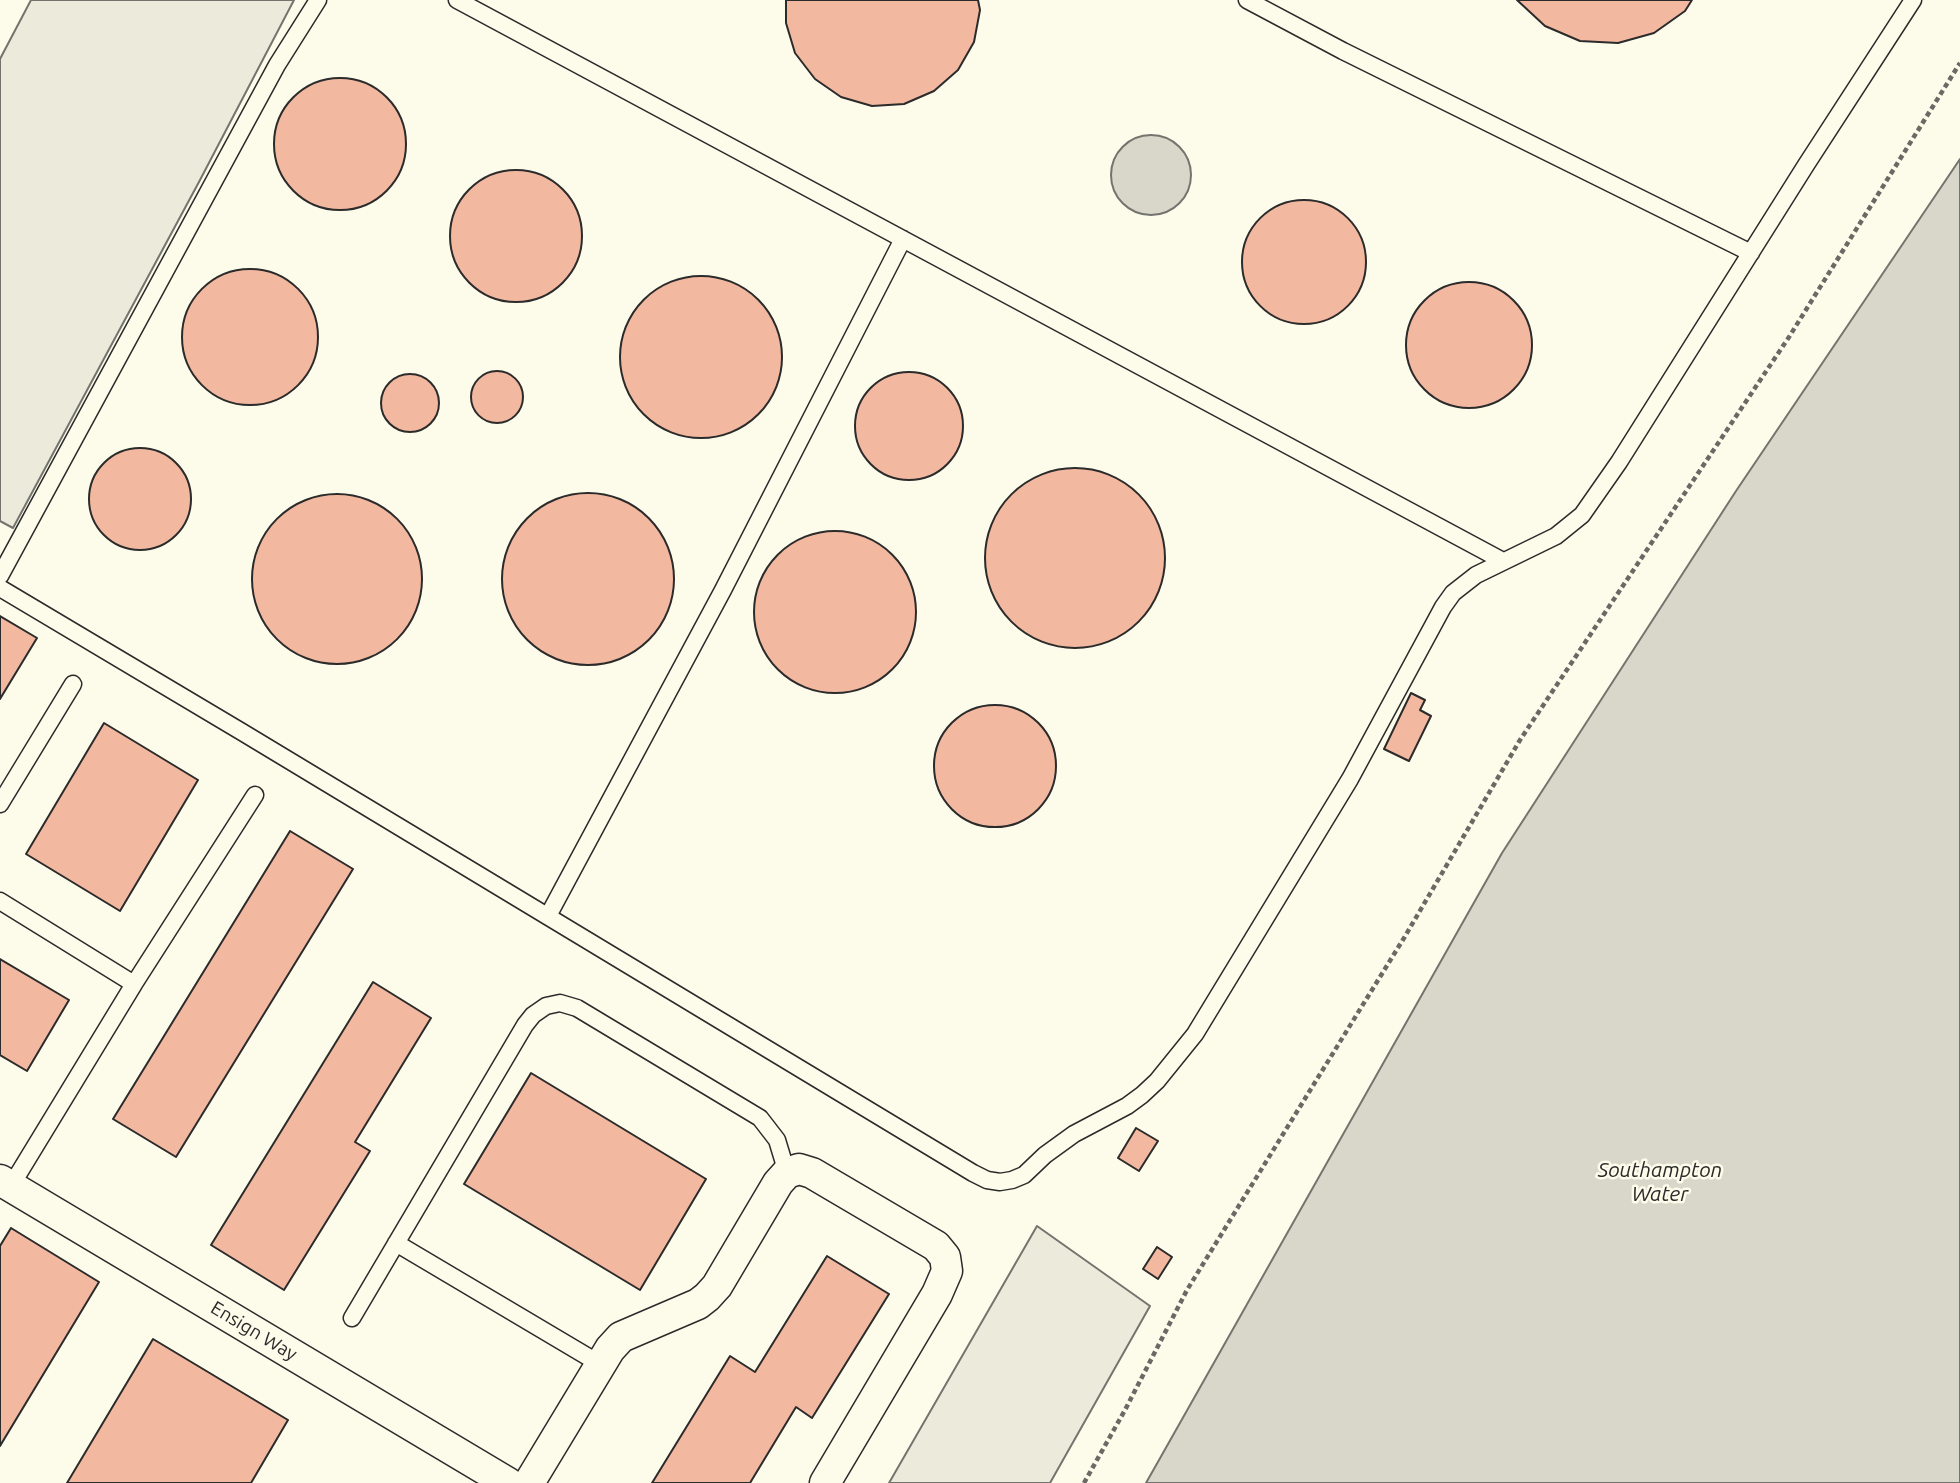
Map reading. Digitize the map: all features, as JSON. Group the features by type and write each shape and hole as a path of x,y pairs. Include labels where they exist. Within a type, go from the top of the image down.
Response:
{"street":[{"path":"529,1483 600,1364 621,1337 698,1304 707,1297 717,1286 778,1183 788,1173 799,1169 812,1173 936,1246 945,1257 947,1271 937,1294 825,1483"},
{"name":"Ensign Way","path":"5,1183 508,1483"}],"lane":[{"path":"0,576 277,65 318,0"},
{"path":"457,0 1503,561"},
{"path":"1247,0 1343,51 1751,253"},
{"path":"0,588 973,1173 987,1180 1012,1180 1024,1175 1045,1155 1074,1134 1142,1095 1157,1081 1195,1034 1350,779 1443,607 1463,584 1493,565 1556,536 1582,515 1619,462 1913,0"},
{"path":"548,916 723,590 903,239"},
{"path":"0,804 73,684"},
{"path":"5,1183 255,795"},
{"path":"0,901 134,984"},
{"path":"352,1318 525,1025 546,1006 560,1003 577,1008 760,1118 777,1140 788,1173"},
{"path":"396,1243 600,1364"}],"path":[{"path":"1084,1483 1187,1290 1404,938 1520,740 1789,337 1960,64"}],"shaded area":[{"path":"31,0 294,0 13,528 0,521 0,59"},
{"path":"1037,1226 1150,1306 1050,1483 889,1483"}],"water":[{"path":"1151,135 1166,138 1179,147 1188,160 1191,175 1188,190 1179,203 1166,212 1151,215 1136,212 1123,203 1114,190 1111,175 1114,160 1123,147 1136,138"},
{"name":"Southampton Water","path":"1960,159 1960,1483 1146,1483 1502,853 1736,491"}],"building":[{"path":"786,0 978,0 980,10 974,42 958,70 934,91 904,104 872,106 841,97 815,79 795,53 786,23"},
{"path":"1517,0 1692,0 1685,11 1654,33 1618,43 1580,41 1545,26"},
{"path":"340,78 365,83 387,97 401,119 406,144 401,169 387,191 365,205 340,210 315,205 293,191 279,169 274,144 279,119 293,97 315,83"},
{"path":"516,170 541,175 562,190 577,211 582,236 577,261 562,282 541,297 516,302 491,297 470,282 455,261 450,236 455,211 470,190 491,175"},
{"path":"1304,200 1328,205 1348,218 1361,238 1366,262 1361,286 1348,306 1328,319 1304,324 1280,319 1260,306 1247,286 1242,262 1247,238 1260,218 1280,205"},
{"path":"250,269 276,274 298,289 313,311 318,337 313,363 298,385 276,400 250,405 224,400 202,385 187,363 182,337 187,311 202,289 224,274"},
{"path":"701,276 732,282 758,300 776,326 782,357 776,388 758,414 732,432 701,438 670,432 644,414 626,388 620,357 626,326 644,300 670,282"},
{"path":"1469,282 1493,287 1514,300 1527,321 1532,345 1527,369 1514,390 1493,403 1469,408 1445,403 1424,390 1411,369 1406,345 1411,321 1424,300 1445,287"},
{"path":"497,371 507,373 515,379 521,387 521,407 515,415 507,421 497,423 487,421 479,415 473,407 471,397 473,387 479,379 487,373"},
{"path":"909,372 930,376 947,388 959,405 963,426 959,447 947,464 930,476 909,480 888,476 871,464 859,447 855,426 859,405 871,388 888,376"},
{"path":"410,374 431,382 439,403 431,424 410,432 389,424 381,403 389,382"},
{"path":"140,448 160,452 176,463 187,479 191,499 187,519 176,535 160,546 140,550 120,546 104,535 93,519 89,499 93,479 104,463 120,452"},
{"path":"1075,468 1109,475 1125,483 1138,495 1150,508 1158,524 1165,558 1158,592 1150,608 1138,621 1125,633 1109,641 1075,648 1041,641 1025,633 1012,621 1000,608 992,592 985,558 992,524 1000,508 1012,495 1025,483 1041,475"},
{"path":"588,493 621,499 649,518 668,546 674,579 668,612 649,640 621,659 588,665 555,659 527,640 508,612 502,579 508,546 527,518 555,499"},
{"path":"337,494 370,500 397,519 416,546 422,579 416,612 397,639 370,658 337,664 304,658 277,639 258,612 252,579 258,546 277,519 304,500"},
{"path":"835,531 866,537 892,555 910,581 916,612 910,643 892,669 866,687 835,693 804,687 778,669 760,643 754,612 760,581 778,555 804,537"},
{"path":"0,616 37,638 0,699"},
{"path":"1411,693 1425,700 1420,710 1431,716 1409,761 1384,749"},
{"path":"995,705 1018,710 1038,723 1051,743 1056,766 1051,789 1038,809 1018,822 995,827 972,822 952,809 939,789 934,766 939,743 952,723 972,710"},
{"path":"104,723 198,780 120,911 26,854"},
{"path":"290,831 353,869 176,1157 113,1119"},
{"path":"0,959 69,1000 27,1071 0,1055"},
{"path":"373,982 431,1018 355,1142 370,1151 284,1290 211,1245"},
{"path":"531,1073 706,1179 640,1290 464,1184"},
{"path":"1136,1128 1158,1141 1139,1171 1118,1158"},
{"path":"11,1228 99,1282 0,1446 0,1246"},
{"path":"1157,1247 1172,1257 1158,1279 1143,1269"},
{"path":"827,1256 889,1294 812,1418 796,1407 750,1483 652,1483 730,1356 755,1372"},
{"path":"153,1339 288,1420 251,1483 67,1483"}]}
